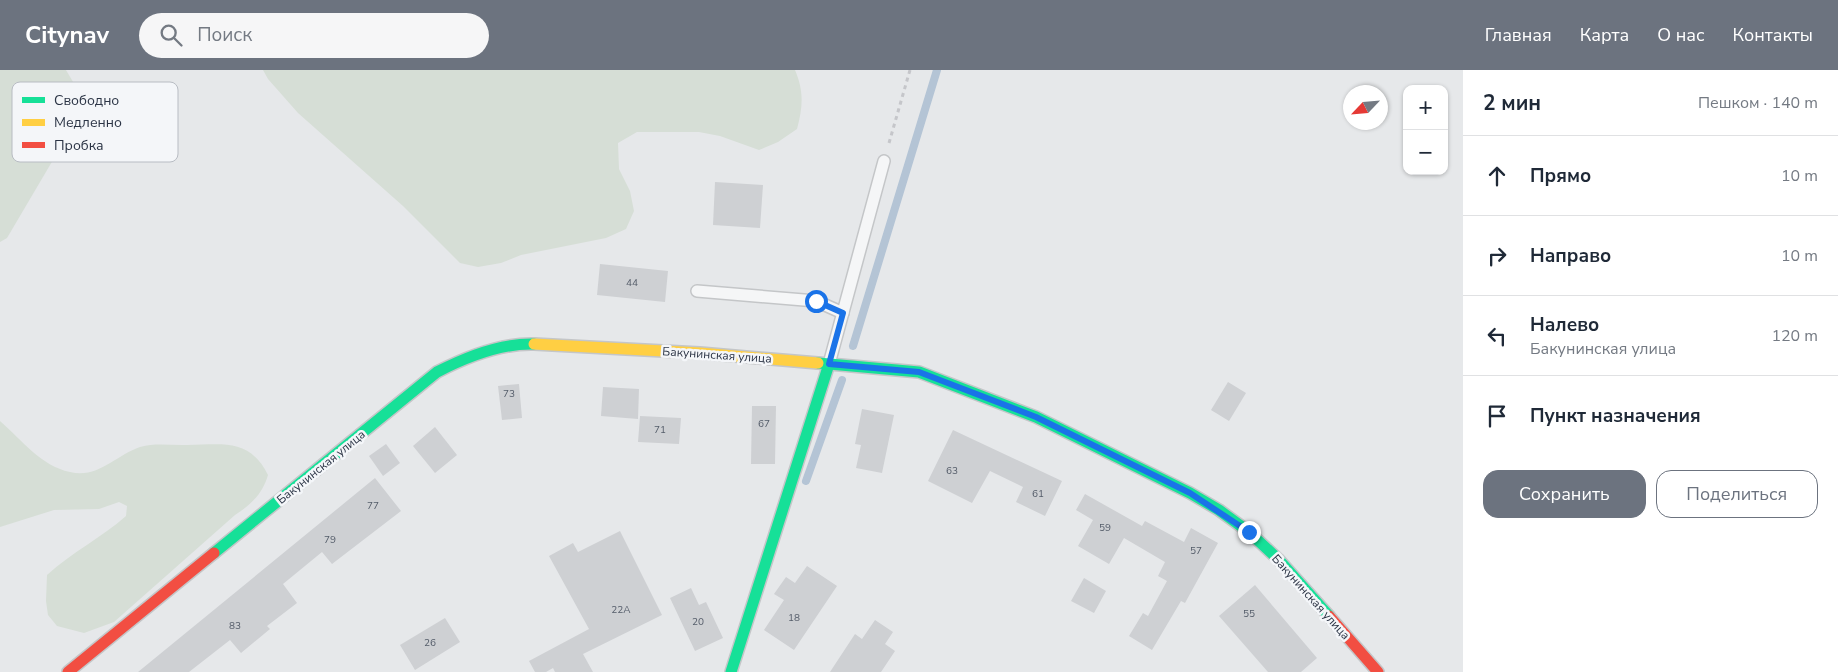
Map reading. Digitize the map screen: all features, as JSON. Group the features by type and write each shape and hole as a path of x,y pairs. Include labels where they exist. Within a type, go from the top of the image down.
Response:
{"street":[{"name":"Бакунинская улица","path":"68,672 437,372 455,362 499,347 526,344 700,353 919,372 1036,417 1190,493 1249,532 1278,559 1378,672"},
{"path":"731,672 829,364"}],"lane":[{"path":"829,364 884,161"},
{"path":"697,291 816,301 843,313"}],"path":[{"path":"884,161 910,70"}],"shaded area":[{"path":"0,70 66,70 73,82 12,82 12,162 52,162 7,238 0,242"},
{"path":"263,70 795,70 800,85 801,106 797,129 778,142 759,150 720,136 699,132 637,132 618,143 619,169 630,191 634,211 626,229 606,238 521,255 501,263 478,267 460,263 403,206 298,113 268,79"},
{"path":"0,421 41,458 60,469 70,472 80,473 98,469 131,451 145,446 161,444 220,444 241,448 251,454 260,462 268,475 260,493 251,503 114,622 84,633 57,626 48,615 46,601 47,575 126,516 127,506 119,502 99,509 54,510 0,527"}],"building":[{"path":"715,182 763,185 760,228 713,225"},
{"path":"600,264 668,271 665,302 597,295"},
{"path":"1228,382 1246,393 1229,421 1211,410"},
{"path":"519,384 522,418 502,420 498,386"},
{"path":"603,387 639,389 638,419 601,416"},
{"path":"752,406 776,406 775,464 751,464"},
{"path":"862,409 894,415 882,473 856,468 861,445 855,444"},
{"path":"640,416 681,418 679,444 638,442"},
{"path":"435,427 457,455 435,473 413,446"},
{"path":"953,430 1062,481 1045,516 1016,502 1023,487 990,471 972,503 928,481"},
{"path":"386,444 400,463 383,476 369,456"},
{"path":"375,478 401,511 332,564 322,552 283,584 297,603 267,626 270,629 241,653 230,640 189,672 138,672"},
{"path":"1085,494 1142,526 1145,521 1184,542 1191,528 1218,543 1185,603 1181,601 1152,650 1129,636 1143,613 1148,616 1167,581 1158,576 1165,562 1124,538 1109,564 1078,546 1093,520 1076,510"},
{"path":"620,531 662,615 583,654 593,672 555,672 553,668 546,672 535,672 529,661 589,629 549,556 573,543 578,552"},
{"path":"807,566 837,586 794,650 764,630 784,600 774,594 786,577 795,583"},
{"path":"1084,578 1106,591 1094,613 1071,601"},
{"path":"1255,585 1317,658 1301,672 1268,672 1219,616"},
{"path":"691,588 699,605 706,602 723,638 695,651 670,598"},
{"path":"445,618 460,642 415,670 400,645"},
{"path":"875,620 893,632 885,644 895,651 881,672 830,672 855,634 862,639"}],"waterway":[{"path":"853,346 937,70"},
{"path":"806,481 842,380"}],"traffic: fast":[{"path":"214,553 437,372 460,361 496,348 534,344"},
{"path":"818,363 919,372 1036,417 1190,493 1219,510 1249,532 1278,559 1329,616"},
{"path":"731,672 829,364"}],"traffic: slow":[{"path":"534,344 700,353 818,363"}],"traffic: jam":[{"path":"68,672 214,553"},
{"path":"1329,616 1378,672"}],"route":[{"path":"816,301 843,313 829,364 919,372 1036,417 1190,493 1219,510 1249,532"}]}
